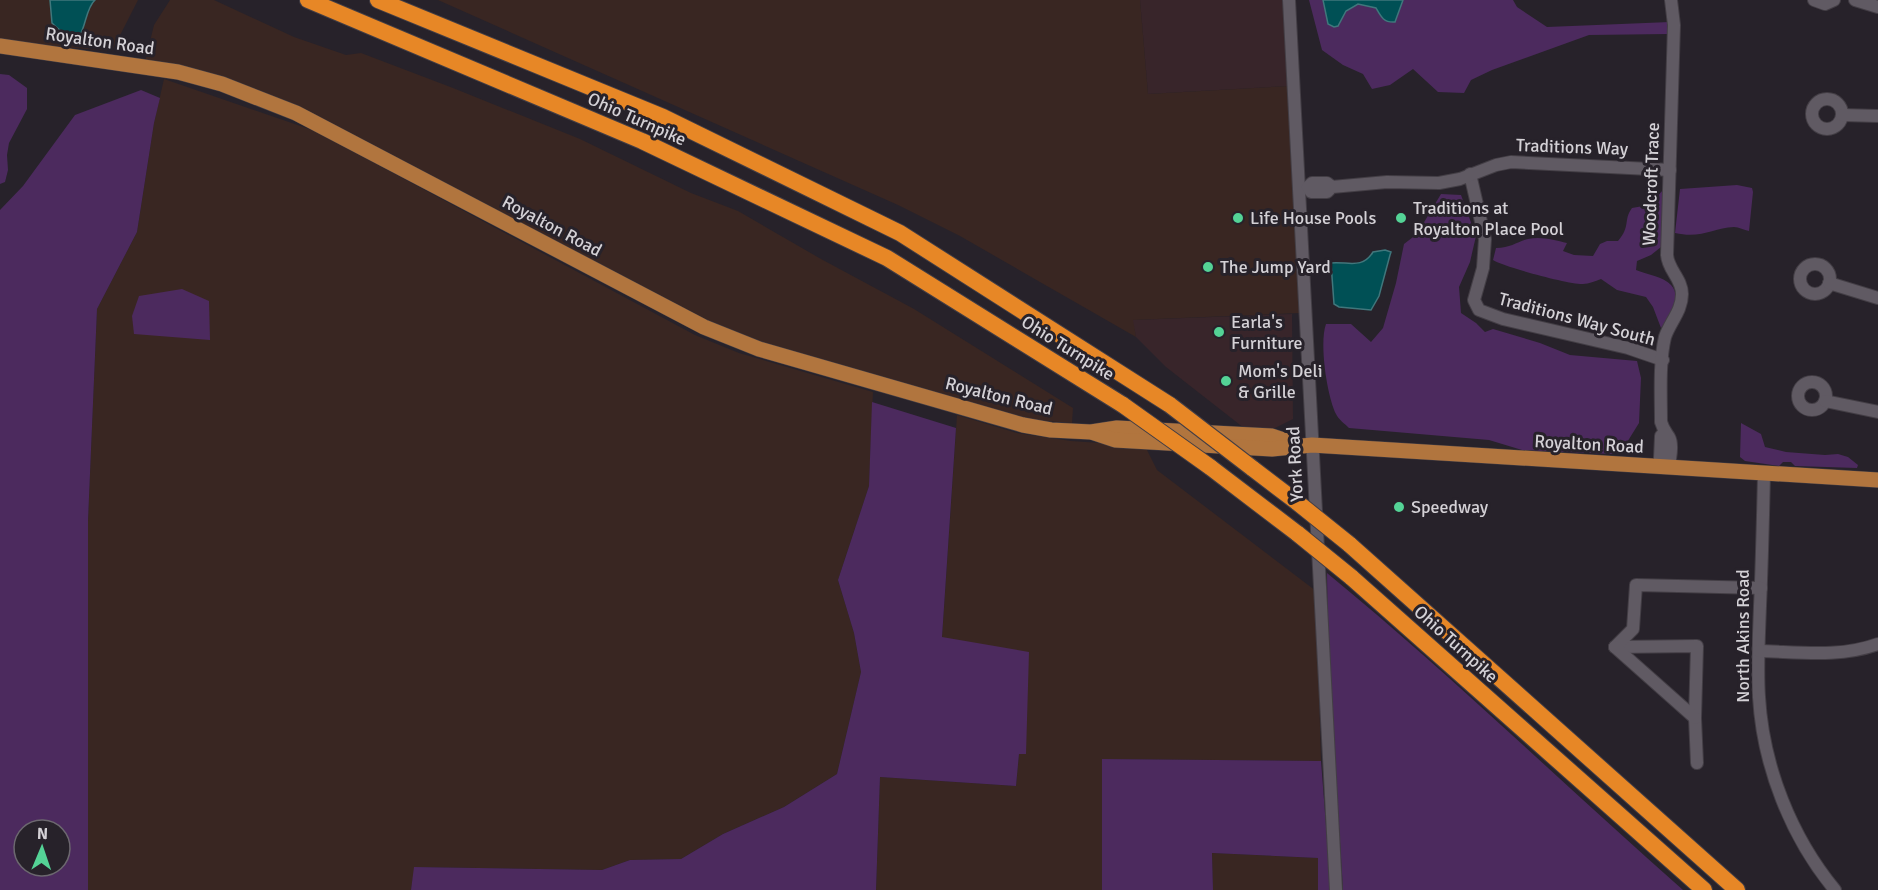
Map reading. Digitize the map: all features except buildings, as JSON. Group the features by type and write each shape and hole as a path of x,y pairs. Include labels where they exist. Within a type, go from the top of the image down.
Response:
{"highway":[{"name":"Ohio Turnpike","path":"308,0 642,141 887,258 1123,405 1210,467 1350,577 1704,890"},
{"name":"Ohio Turnpike","path":"378,0 663,117 900,233 1170,405 1349,544 1737,890"}],"main road":[{"name":"Royalton Road","path":"0,46 178,72 222,84 296,113 604,276 727,337 867,382 1023,425 1051,430 1091,432 1115,440 1272,449 1306,445 1665,465 1764,474 1878,480"}],"street":[{"name":"York Road","path":"1289,0 1303,187 1306,445 1336,890"},
{"name":"Woodcroft Trace","path":"1665,465 1660,458 1661,436 1665,433 1661,422 1663,360 1667,333 1680,309 1682,297 1679,282 1668,261 1674,30 1671,0"},
{"path":"1814,0 1824,4 1834,0"},
{"path":"1855,0 1878,8"},
{"path":"1842,115 1878,116"},
{"name":"Traditions Way","path":"1303,187 1312,183 1327,183 1332,187 1387,182 1430,184 1450,181 1511,162 1670,170"},
{"name":"Traditions Way South","path":"1470,174 1485,239 1483,268 1474,300 1479,310 1503,319 1628,348 1663,360"},
{"path":"1829,284 1878,298"},
{"path":"1826,400 1878,412"},
{"name":"North Akins Road","path":"1764,474 1758,651 1760,708 1772,773 1791,820 1807,849 1835,890"},
{"path":"1615,647 1633,629 1636,585 1761,588"},
{"path":"1758,651 1840,654 1878,644"},
{"path":"1615,647 1697,646 1695,718 1697,764"},
{"path":"1615,647 1695,718"}],"shaded area":[{"path":"0,0 138,0 112,51 0,42"},
{"path":"170,0 214,0 294,37 346,55 361,53 580,139 691,193 738,211 914,309 1073,408 1072,423 1033,420 720,331 318,119 145,62 154,25"},
{"path":"438,0 1140,0 1148,94 1289,86 1300,313 1133,320 1136,337 960,236 898,205"},
{"path":"1140,0 1285,0 1289,86 1148,94"},
{"path":"1309,0 1513,0 1517,7 1547,27 1670,22 1668,34 1589,35 1492,70 1471,80 1464,93 1438,92 1413,69 1390,85 1372,89 1363,74 1343,65 1322,50"},
{"path":"0,74 9,75 27,88 27,109 9,143 8,170 5,182 0,184"},
{"path":"164,79 315,131 695,335 739,353 873,392 869,486 838,580 854,633 861,672 837,774 784,807 723,834 681,859 630,860 602,870 415,867 411,890 88,890 88,521 97,309 137,232 154,123"},
{"path":"141,90 160,98 137,232 97,309 88,521 88,890 0,890 0,210 23,186 75,115"},
{"path":"1737,185 1752,188 1749,231 1734,227 1692,235 1675,233 1680,189"},
{"path":"1664,189 1661,247 1651,255 1637,261 1636,270 1664,280 1674,290 1676,296 1674,308 1661,328 1653,307 1646,297 1617,290 1601,279 1588,284 1576,284 1493,260 1496,248 1538,238 1567,243 1563,251 1574,255 1593,256 1600,244 1607,241 1618,241 1632,208 1649,205"},
{"path":"1441,194 1461,195 1476,236 1470,262 1459,287 1461,313 1485,332 1493,329 1570,355 1637,361 1641,378 1639,423 1621,452 1612,454 1522,450 1489,440 1349,428 1337,416 1325,369 1323,344 1326,324 1351,324 1371,342 1383,328 1404,244 1417,234"},
{"path":"182,289 209,301 210,340 134,334 132,316 139,296"},
{"path":"1292,314 1293,419 1271,430 1244,428 1166,367 1136,337 1132,320"},
{"path":"872,402 956,428 942,637 1029,652 1026,754 1019,754 1016,786 880,777 876,890 411,890 414,867 602,870 630,860 681,859 723,834 784,807 837,774 861,672 854,633 838,580 869,486"},
{"path":"957,415 1017,433 1071,441 1145,446 1157,470 1316,591 1321,761 1102,759 1102,890 876,890 880,777 1016,786 1019,754 1026,754 942,638"},
{"path":"1741,423 1761,434 1765,447 1786,452 1838,454 1848,457 1858,465 1857,468 1795,466 1791,462 1783,462 1779,466 1745,461 1740,457"},
{"path":"1327,573 1462,690 1683,890 1343,890 1328,648"},
{"path":"1102,759 1321,761 1331,890 1318,890 1318,858 1212,853 1213,890 1102,890"},
{"path":"1212,853 1318,858 1318,890 1213,890"}],"water":[{"path":"50,0 95,0 90,7 81,33 72,35 65,33 52,23"},
{"path":"1323,0 1403,0 1395,22 1383,19 1376,8 1358,4 1346,11 1338,26 1334,27 1328,24"},
{"path":"1385,250 1391,252 1379,296 1371,310 1339,307 1334,304 1331,263 1359,263 1369,258 1373,252"}],"place":[{"name":"Life House Pools","path":"1238,218"},
{"name":"Traditions at Royalton Place Pool","path":"1401,218"},
{"name":"The Jump Yard","path":"1208,267"},
{"name":"Earla's Furniture","path":"1219,332"},
{"name":"Mom's Deli & Grille","path":"1226,381"},
{"name":"Speedway","path":"1399,507"}]}
